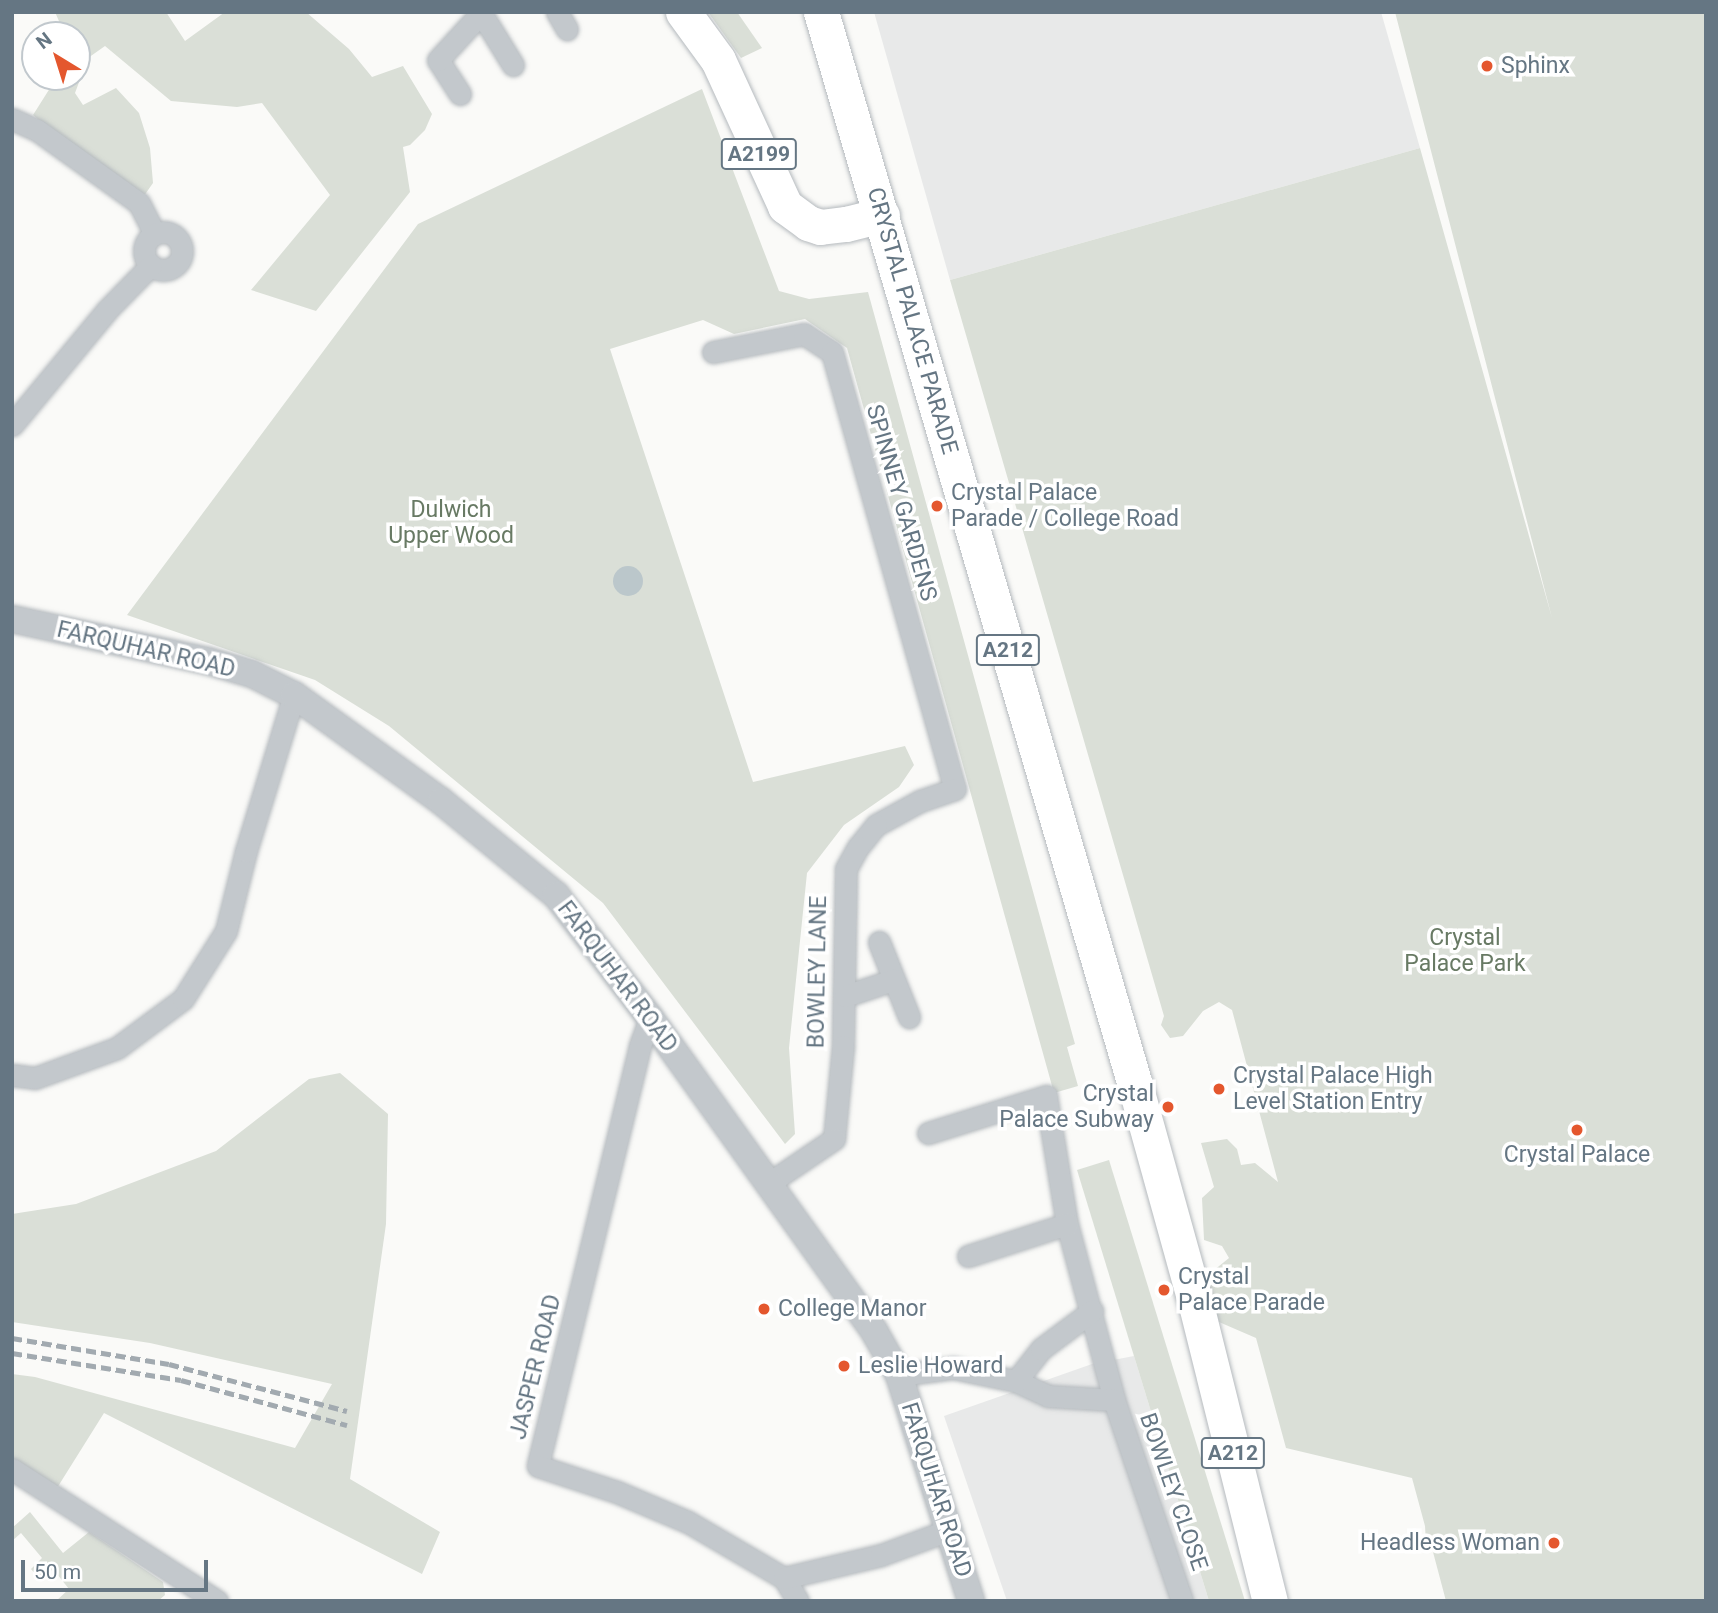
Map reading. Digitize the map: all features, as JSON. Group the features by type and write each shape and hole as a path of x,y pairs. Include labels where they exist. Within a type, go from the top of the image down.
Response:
{"main road":[{"name":"A2199","path":"682,12 718,60 785,206 808,223 820,226 846,224 882,215"},
{"name":"CRYSTAL PALACE PARADE","path":"821,12 1146,1123 1199,1317 1270,1601"}],"street":[{"path":"460,94 438,60 481,13 513,65"},
{"path":"12,119 37,130 139,203 155,234"},
{"path":"169,233 175,237 182,249 178,262 165,270 151,265 144,252 149,239 155,234 169,233"},
{"path":"12,425 107,310 151,265"},
{"name":"SPINNEY GARDENS","path":"713,352 804,334 832,352 955,789"},
{"name":"FARQUHAR ROAD","path":"12,619 208,661 252,674 294,695 442,801 556,895 650,1018 769,1183 874,1331 900,1375 971,1601"},
{"path":"12,1075 35,1078 117,1048 183,999 226,931 246,851 294,695"},
{"name":"BOWLEY LANE","path":"769,1183 834,1139 843,1046 846,869 858,846 876,825 920,801 955,789"},
{"path":"879,942 909,1017"},
{"path":"845,996 893,980"},
{"name":"JASPER ROAD","path":"650,1018 640,1046 538,1466 617,1492 688,1522 784,1578 798,1601"},
{"name":"BOWLEY CLOSE","path":"928,1133 1046,1096 1067,1224 1114,1400 1182,1601"},
{"path":"968,1256 1067,1224"},
{"path":"1016,1381 1041,1349 1092,1311"},
{"name":"BOWLEY CLOSE","path":"900,1375 953,1368 1016,1381 1048,1396 1114,1400"},
{"path":"12,1469 204,1598"},
{"path":"784,1578 881,1555 949,1530"}],"shaded area":[{"path":"874,12 1381,12 1420,148 950,280"},
{"path":"628,566 639,570 643,581 639,592 628,596 617,592 613,581 617,570"},
{"path":"1134,1356 1209,1601 1007,1601 944,1416 1092,1364"}],"green space":[{"path":"55,12 166,12 185,41 225,12 306,12 349,49 372,77 403,66 432,114 425,130 410,145 403,147 410,192 316,311 251,290 330,195 262,103 237,107 171,101 105,46 91,56 91,21 59,21"},
{"path":"708,12 737,12 762,48 741,58"},
{"name":"Crystal Palace Park","path":"1395,12 1706,12 1706,1601 1446,1601 1433,1552 1426,1544 1425,1526 1412,1478 1286,1448 1256,1338 1212,1319 1203,1295 1213,1271 1229,1258 1222,1246 1204,1240 1202,1198 1214,1187 1201,1143 1227,1139 1237,1149 1241,1165 1255,1163 1278,1182 1232,1010 1219,1002 1203,1011 1183,1036 1170,1038 1161,1025 1164,1016 950,280 1420,148 1552,618"},
{"path":"116,88 139,113 150,148 153,183 139,203 33,115 48,91 76,91 83,105"},
{"name":"Dulwich Upper Wood","path":"702,89 779,291 809,299 868,292 1075,1044 1067,1047 1078,1086 1054,1093 847,348 805,319 734,334 703,320 610,349 753,782 905,746 914,765 899,787 844,825 807,873 789,1048 795,1134 785,1144 603,903 389,726 315,680 127,615 418,224"},
{"path":"340,1073 388,1114 386,1224 350,1479 440,1532 422,1574 104,1413 57,1488 12,1459 12,1374 35,1377 295,1448 332,1384 150,1343 12,1322 12,1214 76,1204 216,1151 309,1079"},
{"path":"1109,1160 1245,1601 1209,1601 1077,1170"},
{"path":"30,1512 63,1553 89,1532 163,1582 165,1595 158,1601 56,1601 69,1589 53,1569 40,1580 31,1569 42,1558 21,1533 12,1541 12,1528"}],"railway":[{"path":"12,1338 169,1364 347,1411"},
{"path":"12,1353 181,1380 347,1425"}],"place":[{"name":"Sphinx","path":"1487,66"},
{"name":"Crystal Palace Parade / College Road","path":"937,506"},
{"name":"Crystal Palace High Level Station Entry","path":"1219,1089"},
{"name":"Crystal Palace Subway","path":"1168,1107"},
{"name":"Crystal Palace","path":"1577,1130"},
{"name":"Crystal Palace Parade","path":"1164,1290"},
{"name":"College Manor","path":"764,1309"},
{"name":"Leslie Howard","path":"844,1366"},
{"name":"Headless Woman","path":"1554,1543"}]}
